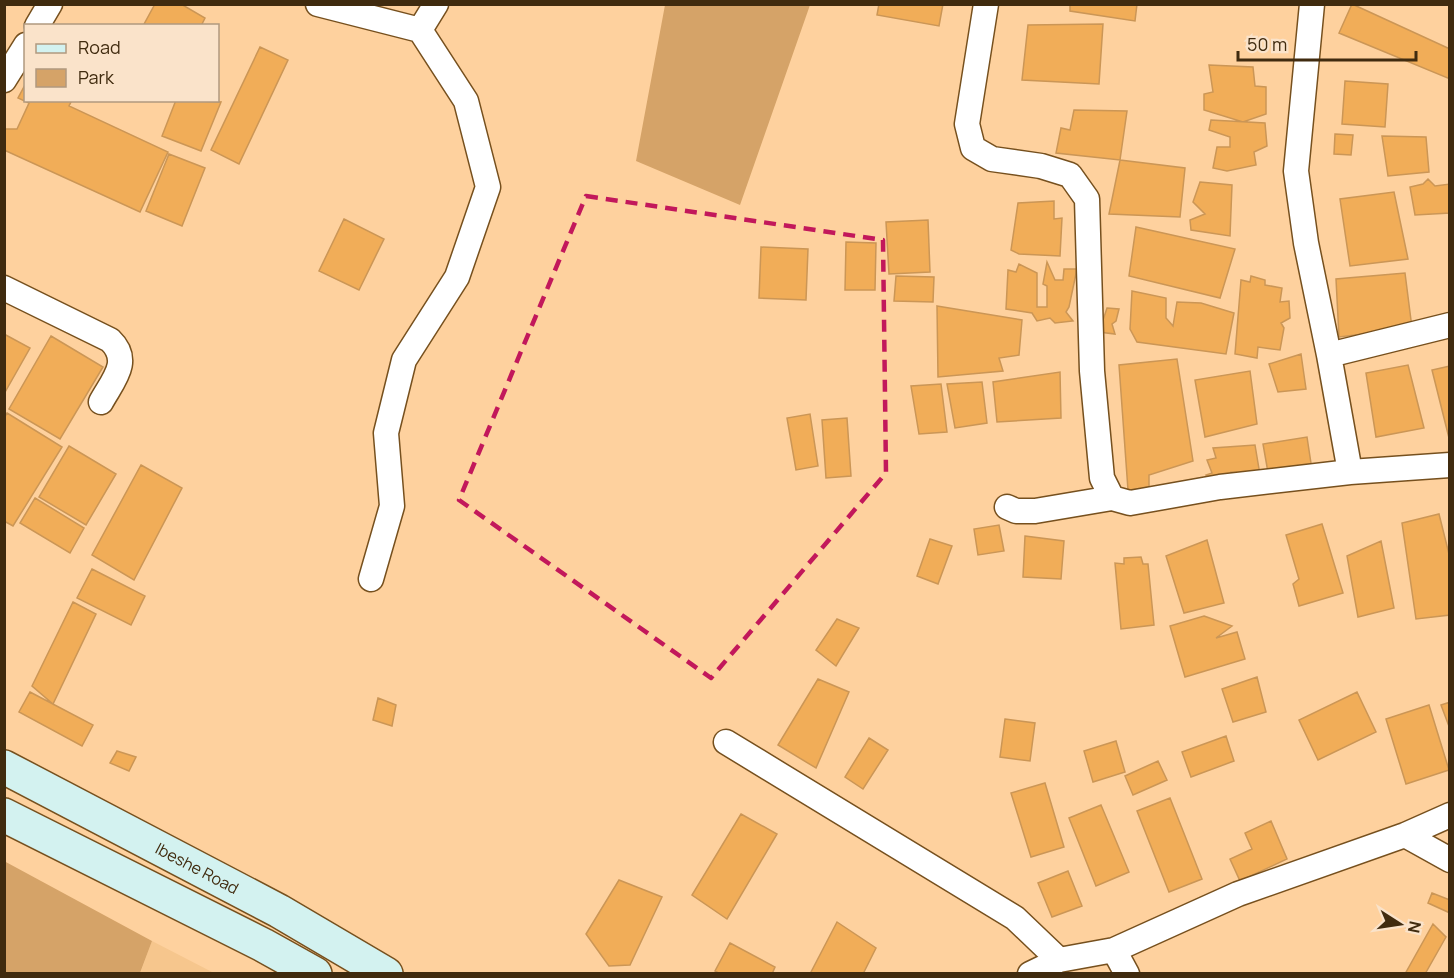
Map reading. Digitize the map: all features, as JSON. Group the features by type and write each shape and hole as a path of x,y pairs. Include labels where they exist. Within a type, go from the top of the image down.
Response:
{"main road":[{"name":"Ibeshe Road","path":"4,767 279,911 386,974"},
{"path":"4,815 263,945 315,974"}],"street":[{"path":"39,24 50,4"},
{"path":"318,4 420,30 466,101 488,187 457,277 404,360 386,432 392,506 371,579"},
{"path":"420,30 436,4"},
{"path":"986,4 967,124 973,148 992,159 1041,166 1070,175 1087,199 1092,371 1102,478 1112,498"},
{"path":"1312,4 1296,171 1306,243 1350,472"},
{"path":"4,80 24,48"},
{"path":"4,288 111,340 120,349 122,363 101,402"},
{"path":"1329,355 1449,325"},
{"path":"1007,507 1016,511 1035,511 1112,498 1130,503 1220,487 1350,472 1449,465"},
{"path":"726,742 1015,918 1059,960"},
{"path":"1030,974 1059,960 1114,950 1238,894 1405,835 1449,815"},
{"path":"1405,835 1449,860"},
{"path":"1114,950 1127,974"}],"highlighted area":[{"path":"586,196 883,240 886,473 711,678 459,500"}],"shaded area":[{"path":"152,941 214,973 140,974"}],"green space":[{"path":"665,5 810,5 740,205 636,161"},
{"path":"4,861 152,941 140,973 5,973"}],"building":[{"path":"155,4 181,4 205,18 202,24 144,24"},
{"path":"879,4 943,4 939,26 877,15"},
{"path":"1070,4 1137,4 1135,21 1070,11"},
{"path":"1352,4 1450,49 1450,79 1339,33"},
{"path":"1103,24 1099,84 1022,80 1028,25"},
{"path":"260,47 288,60 239,164 211,150"},
{"path":"1209,65 1253,67 1255,86 1266,87 1266,114 1243,122 1204,110 1204,94 1213,92"},
{"path":"1345,81 1388,84 1385,127 1342,124"},
{"path":"24,87 24,101 18,98"},
{"path":"27,102 71,102 69,106 168,152 140,212 4,150 4,129 17,129 29,103"},
{"path":"175,102 221,102 201,151 162,136"},
{"path":"1074,110 1127,111 1120,160 1056,153 1061,128 1070,130"},
{"path":"1211,120 1265,123 1267,146 1254,152 1256,165 1227,171 1213,168 1217,147 1230,147 1230,137 1209,130"},
{"path":"1335,134 1353,135 1351,155 1334,154"},
{"path":"1382,136 1426,137 1429,172 1388,176"},
{"path":"169,154 205,168 182,226 146,211"},
{"path":"1120,160 1185,168 1180,217 1109,214"},
{"path":"1428,179 1435,186 1450,184 1450,213 1415,215 1410,187 1423,184"},
{"path":"1200,182 1232,185 1230,236 1191,230 1190,220 1205,214 1193,202"},
{"path":"1394,192 1408,259 1350,266 1340,199"},
{"path":"1054,201 1054,219 1062,218 1060,256 1019,254 1011,250 1018,203"},
{"path":"344,219 384,239 359,290 319,271"},
{"path":"928,220 930,272 889,274 886,222"},
{"path":"1136,227 1235,249 1220,298 1129,276"},
{"path":"846,242 876,243 875,290 845,290"},
{"path":"761,247 808,249 806,300 759,298"},
{"path":"1047,262 1055,280 1063,280 1064,269 1077,269 1066,312 1073,321 1055,323 1050,318 1037,321 1032,313 1006,309 1008,270 1016,272 1019,264 1037,273 1037,307 1047,307 1047,286 1043,284"},
{"path":"1405,273 1412,328 1339,337 1336,279"},
{"path":"896,276 934,277 933,302 894,301"},
{"path":"1251,276 1265,280 1265,285 1282,288 1280,302 1289,301 1290,318 1281,323 1284,328 1280,350 1258,347 1257,358 1235,354 1241,280 1250,282"},
{"path":"1132,291 1166,298 1166,318 1173,326 1177,302 1201,303 1234,313 1226,354 1137,342 1130,329"},
{"path":"937,306 1022,320 1019,355 999,358 1003,371 938,377"},
{"path":"1107,308 1119,309 1116,321 1112,324 1115,334 1099,332"},
{"path":"4,334 30,348 4,394"},
{"path":"51,336 103,367 60,439 9,409"},
{"path":"1301,354 1306,389 1278,392 1269,364"},
{"path":"1177,359 1193,461 1149,475 1149,488 1128,490 1119,365"},
{"path":"1408,365 1424,428 1376,437 1366,373"},
{"path":"1450,366 1450,442 1432,370"},
{"path":"1250,371 1257,424 1205,437 1195,380"},
{"path":"1060,372 1061,418 997,422 993,382"},
{"path":"982,382 987,423 955,428 947,384"},
{"path":"941,384 947,432 919,434 911,386"},
{"path":"7,413 62,447 13,526 4,521 4,418"},
{"path":"810,414 818,466 796,470 787,418"},
{"path":"847,418 851,476 826,478 822,420"},
{"path":"1307,437 1312,470 1269,478 1263,444"},
{"path":"1255,445 1260,475 1231,472 1232,485 1213,483 1206,475 1212,473 1207,460 1216,458 1213,448"},
{"path":"69,446 116,474 86,525 39,497"},
{"path":"141,465 182,488 134,580 92,555"},
{"path":"35,498 84,528 70,553 20,523"},
{"path":"1439,514 1450,558 1450,615 1416,619 1402,523"},
{"path":"1322,524 1343,593 1299,606 1293,584 1299,579 1286,535"},
{"path":"999,525 1004,551 978,555 974,529"},
{"path":"1025,536 1064,541 1061,579 1023,577"},
{"path":"930,539 952,546 938,584 917,576"},
{"path":"1207,540 1224,603 1184,613 1166,556"},
{"path":"1381,541 1394,608 1358,617 1347,556"},
{"path":"1141,557 1143,564 1148,564 1154,625 1121,629 1115,563 1124,564 1124,558"},
{"path":"92,569 145,596 131,625 77,598"},
{"path":"73,602 96,614 53,704 32,686"},
{"path":"1204,616 1232,626 1216,638 1237,632 1245,659 1185,677 1170,626"},
{"path":"837,619 859,628 836,666 816,650"},
{"path":"1257,677 1266,712 1233,722 1222,689"},
{"path":"818,679 849,692 816,768 778,745"},
{"path":"30,692 93,725 82,746 19,712"},
{"path":"1357,692 1376,732 1318,760 1299,720"},
{"path":"378,698 396,705 392,726 373,720"},
{"path":"1450,702 1450,729 1441,705"},
{"path":"1429,705 1449,770 1406,784 1386,719"},
{"path":"1005,719 1035,723 1030,761 1000,757"},
{"path":"1226,736 1234,761 1191,777 1182,752"},
{"path":"869,738 888,750 863,789 845,777"},
{"path":"1116,741 1125,772 1093,782 1084,751"},
{"path":"117,751 136,757 129,771 110,763"},
{"path":"1158,761 1167,780 1133,795 1125,776"},
{"path":"1045,783 1064,847 1031,857 1011,793"},
{"path":"1170,798 1202,879 1169,892 1137,811"},
{"path":"1101,805 1129,872 1096,886 1069,818"},
{"path":"741,814 777,834 727,919 692,895"},
{"path":"1271,821 1287,859 1240,881 1230,859 1252,849 1245,833"},
{"path":"1068,871 1082,906 1052,917 1038,883"},
{"path":"619,880 662,897 630,965 609,966 586,934"},
{"path":"1432,893 1450,900 1450,913 1428,903"},
{"path":"837,922 876,948 863,974 810,974"},
{"path":"1433,924 1446,937 1425,974 1405,974"},
{"path":"730,943 775,967 772,974 720,974 715,971"}]}
